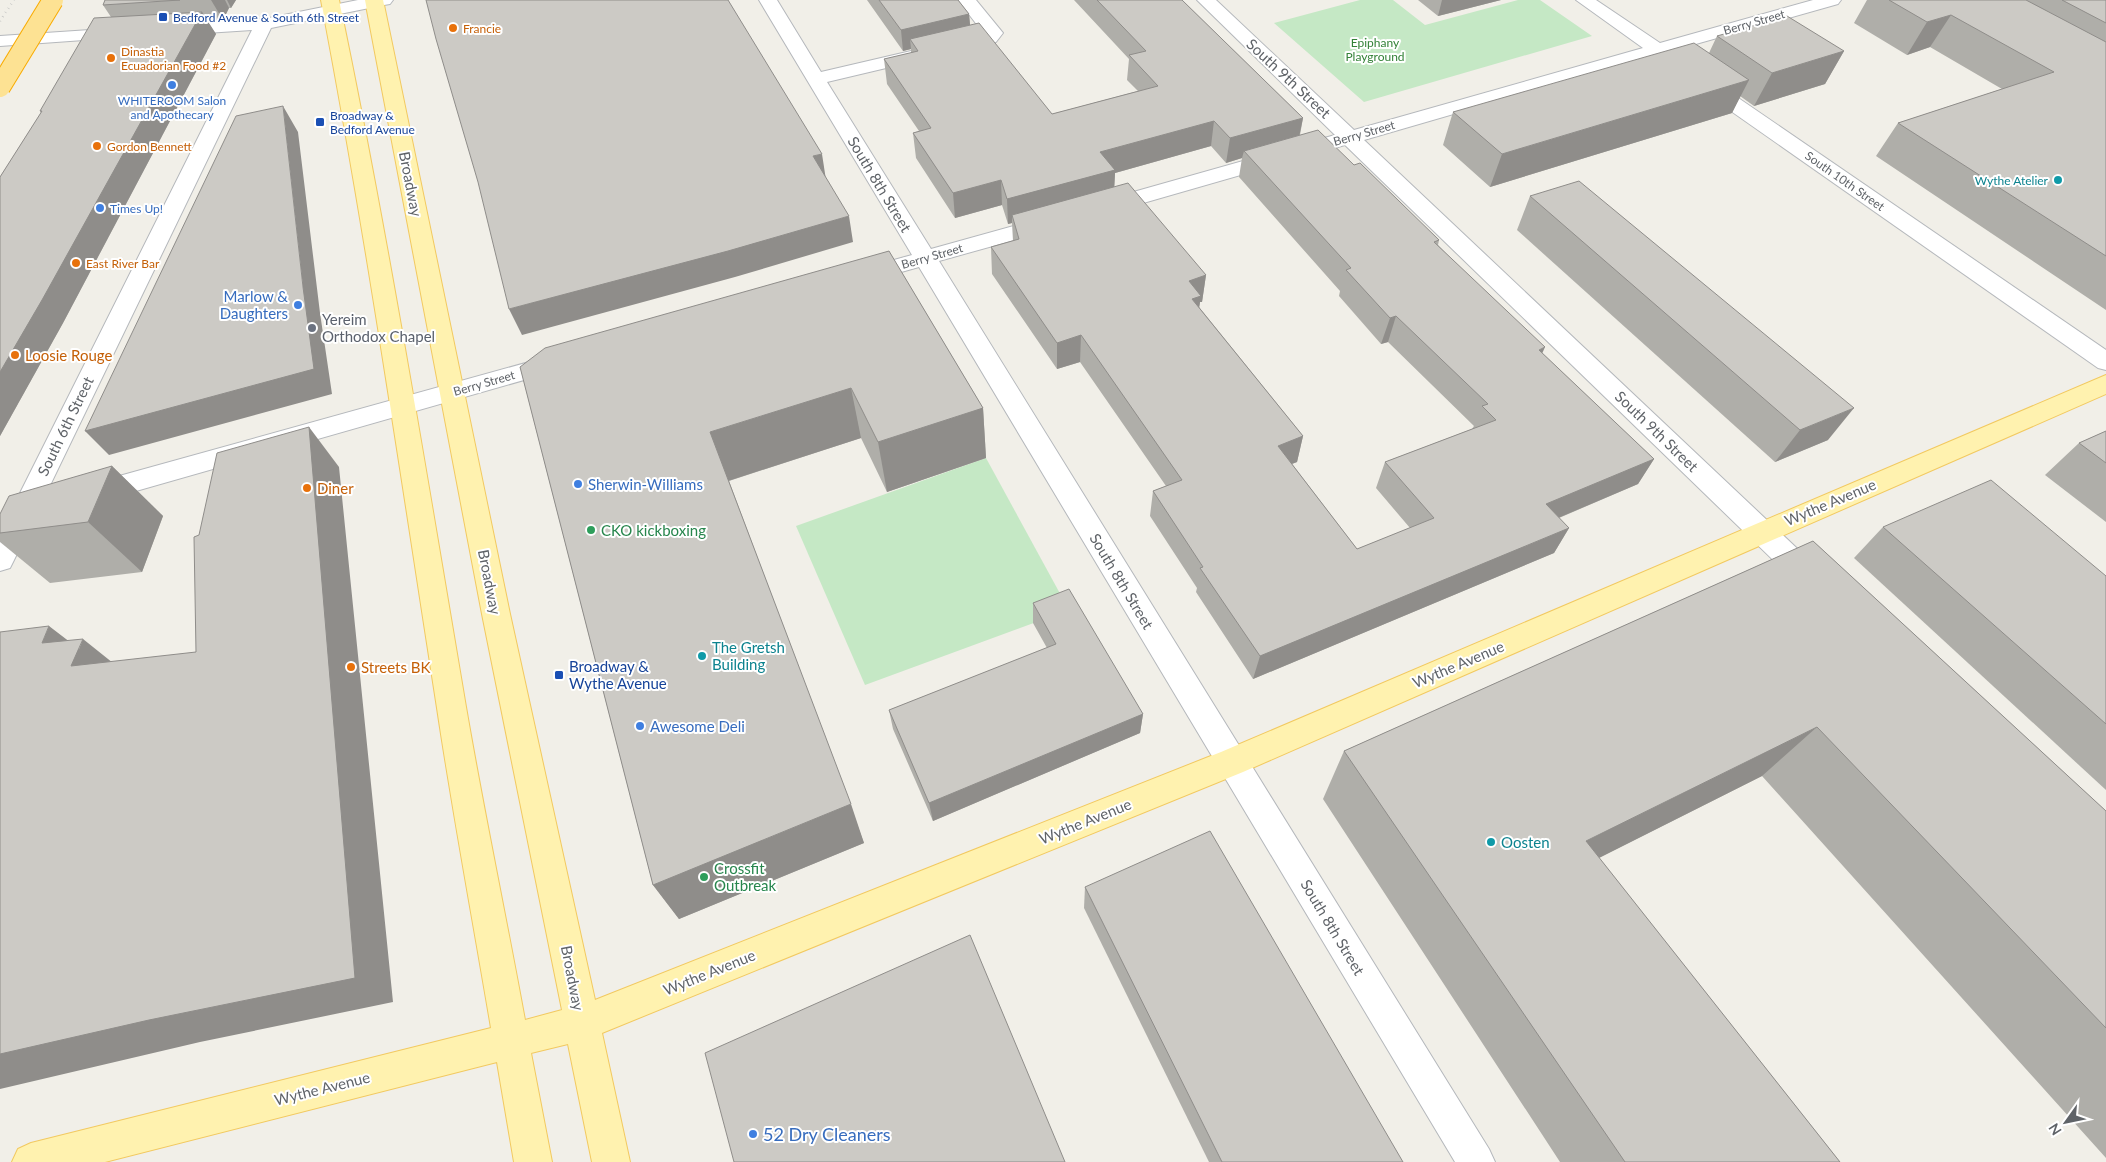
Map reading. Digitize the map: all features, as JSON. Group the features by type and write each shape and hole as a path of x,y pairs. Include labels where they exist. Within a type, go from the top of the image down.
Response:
{"highway":[{"path":"0,87 53,0"}],"main road":[{"name":"Broadway","path":"377,1 453,392 611,1162"},
{"path":"332,5 404,405 452,710 533,1162"},
{"name":"Wythe Avenue","path":"31,1162 582,1023 1232,762 2106,384"}],"street":[{"name":"South 8th Street","path":"768,0 1476,1162"},
{"path":"816,79 990,38 994,33 967,0"},
{"name":"South 9th Street","path":"1206,0 1829,597"},
{"name":"South 10th Street","path":"1585,0 2106,362"},
{"name":"Berry Street","path":"844,281 1832,0"},
{"path":"161,31 264,24 332,5 377,1"},
{"name":"South 6th Street","path":"0,560 264,24"},
{"path":"0,41 142,32"},
{"name":"Berry Street","path":"0,509 65,500 576,357"}],"green space":[{"name":"Epiphany Playground","path":"1360,0 1393,0 1425,25 1518,0 1540,0 1592,36 1364,102 1274,23"},
{"path":"986,458 1069,610 865,685 796,526"}],"building":[{"path":"105,0 180,0 103,5"},
{"path":"426,0 728,0 822,154 813,156 849,216 728,251 509,309 478,182"},
{"path":"879,0 958,0 969,14 901,30"},
{"path":"1097,0 1182,0 1303,118 1230,138 1214,121 1100,152 1115,170 1007,199 1001,180 953,193 913,133 931,128 884,59 918,51 910,39 979,23 1052,114 1158,86 1129,55 1146,51"},
{"path":"1889,0 2026,0 2106,42 2106,256 1898,123 2054,72 1951,15 1927,22"},
{"path":"2062,0 2106,0 2106,23"},
{"path":"202,12 0,372 0,177 42,111 40,111 94,18"},
{"path":"1787,16 1844,51 1772,73 1717,36"},
{"path":"1694,43 1749,80 1502,154 1453,112"},
{"path":"283,106 314,369 85,431 236,116"},
{"path":"1318,130 1354,165 1360,163 1439,240 1434,242 1545,347 1539,350 1654,459 1546,504 1569,528 1260,656 1200,568 1203,567 1153,491 1182,480 1081,335 1057,343 991,247 1019,239 1012,215 1128,183 1206,275 1189,281 1201,296 1192,299 1303,436 1278,446 1357,549 1434,518 1385,462 1496,420 1482,406 1488,404 1396,316 1390,318 1346,270 1351,268 1244,151"},
{"path":"1579,181 1854,408 1800,430 1530,196"},
{"path":"889,251 983,408 878,442 851,388 710,432 851,804 653,885 520,367 545,348"},
{"path":"309,427 355,978 149,1020 0,1054 0,632 49,626 42,643 83,639 71,666 196,652 194,537 199,535 217,453"},
{"path":"2106,431 2106,463 2079,443"},
{"path":"112,466 88,522 0,533 0,514 9,496"},
{"path":"1991,480 2106,576 2106,724 1883,527"},
{"name":"Oosten","path":"1813,541 2106,811 2106,1028 1817,727 1586,841 1840,1162 1625,1162 1344,751"},
{"path":"1069,589 1143,714 929,803 889,710 1056,644 1033,603"},
{"path":"1210,831 1403,1162 1222,1162 1085,887"},
{"path":"970,935 1065,1162 734,1162 705,1053"}],"railway":[{"path":"0,21 14,0"}],"place":[{"name":"Bedford Avenue & South 6th Street","path":"163,17"},
{"name":"Francie","path":"453,28"},
{"name":"Dinastia Ecuadorian Food #2","path":"111,58"},
{"name":"WHITEROOM Salon and Apothecary","path":"172,85"},
{"name":"Broadway & Bedford Avenue","path":"320,122"},
{"name":"Gordon Bennett","path":"97,146"},
{"name":"Wythe Atelier","path":"2058,180"},
{"name":"Times Up!","path":"100,208"},
{"name":"East River Bar","path":"76,263"},
{"name":"Marlow & Daughters","path":"298,305"},
{"name":"Yereim Orthodox Chapel","path":"312,328"},
{"name":"Loosie Rouge","path":"15,355"},
{"name":"Sherwin-Williams","path":"578,484"},
{"name":"Diner","path":"307,488"},
{"name":"CKO kickboxing","path":"591,530"},
{"name":"The Gretsh Building","path":"702,656"},
{"name":"Streets BK","path":"351,667"},
{"name":"Broadway & Wythe Avenue","path":"559,675"},
{"name":"Awesome Deli","path":"640,726"},
{"name":"Oosten","path":"1491,842"},
{"name":"Crossfit Outbreak","path":"704,877"},
{"name":"52 Dry Cleaners","path":"753,1134"}]}
